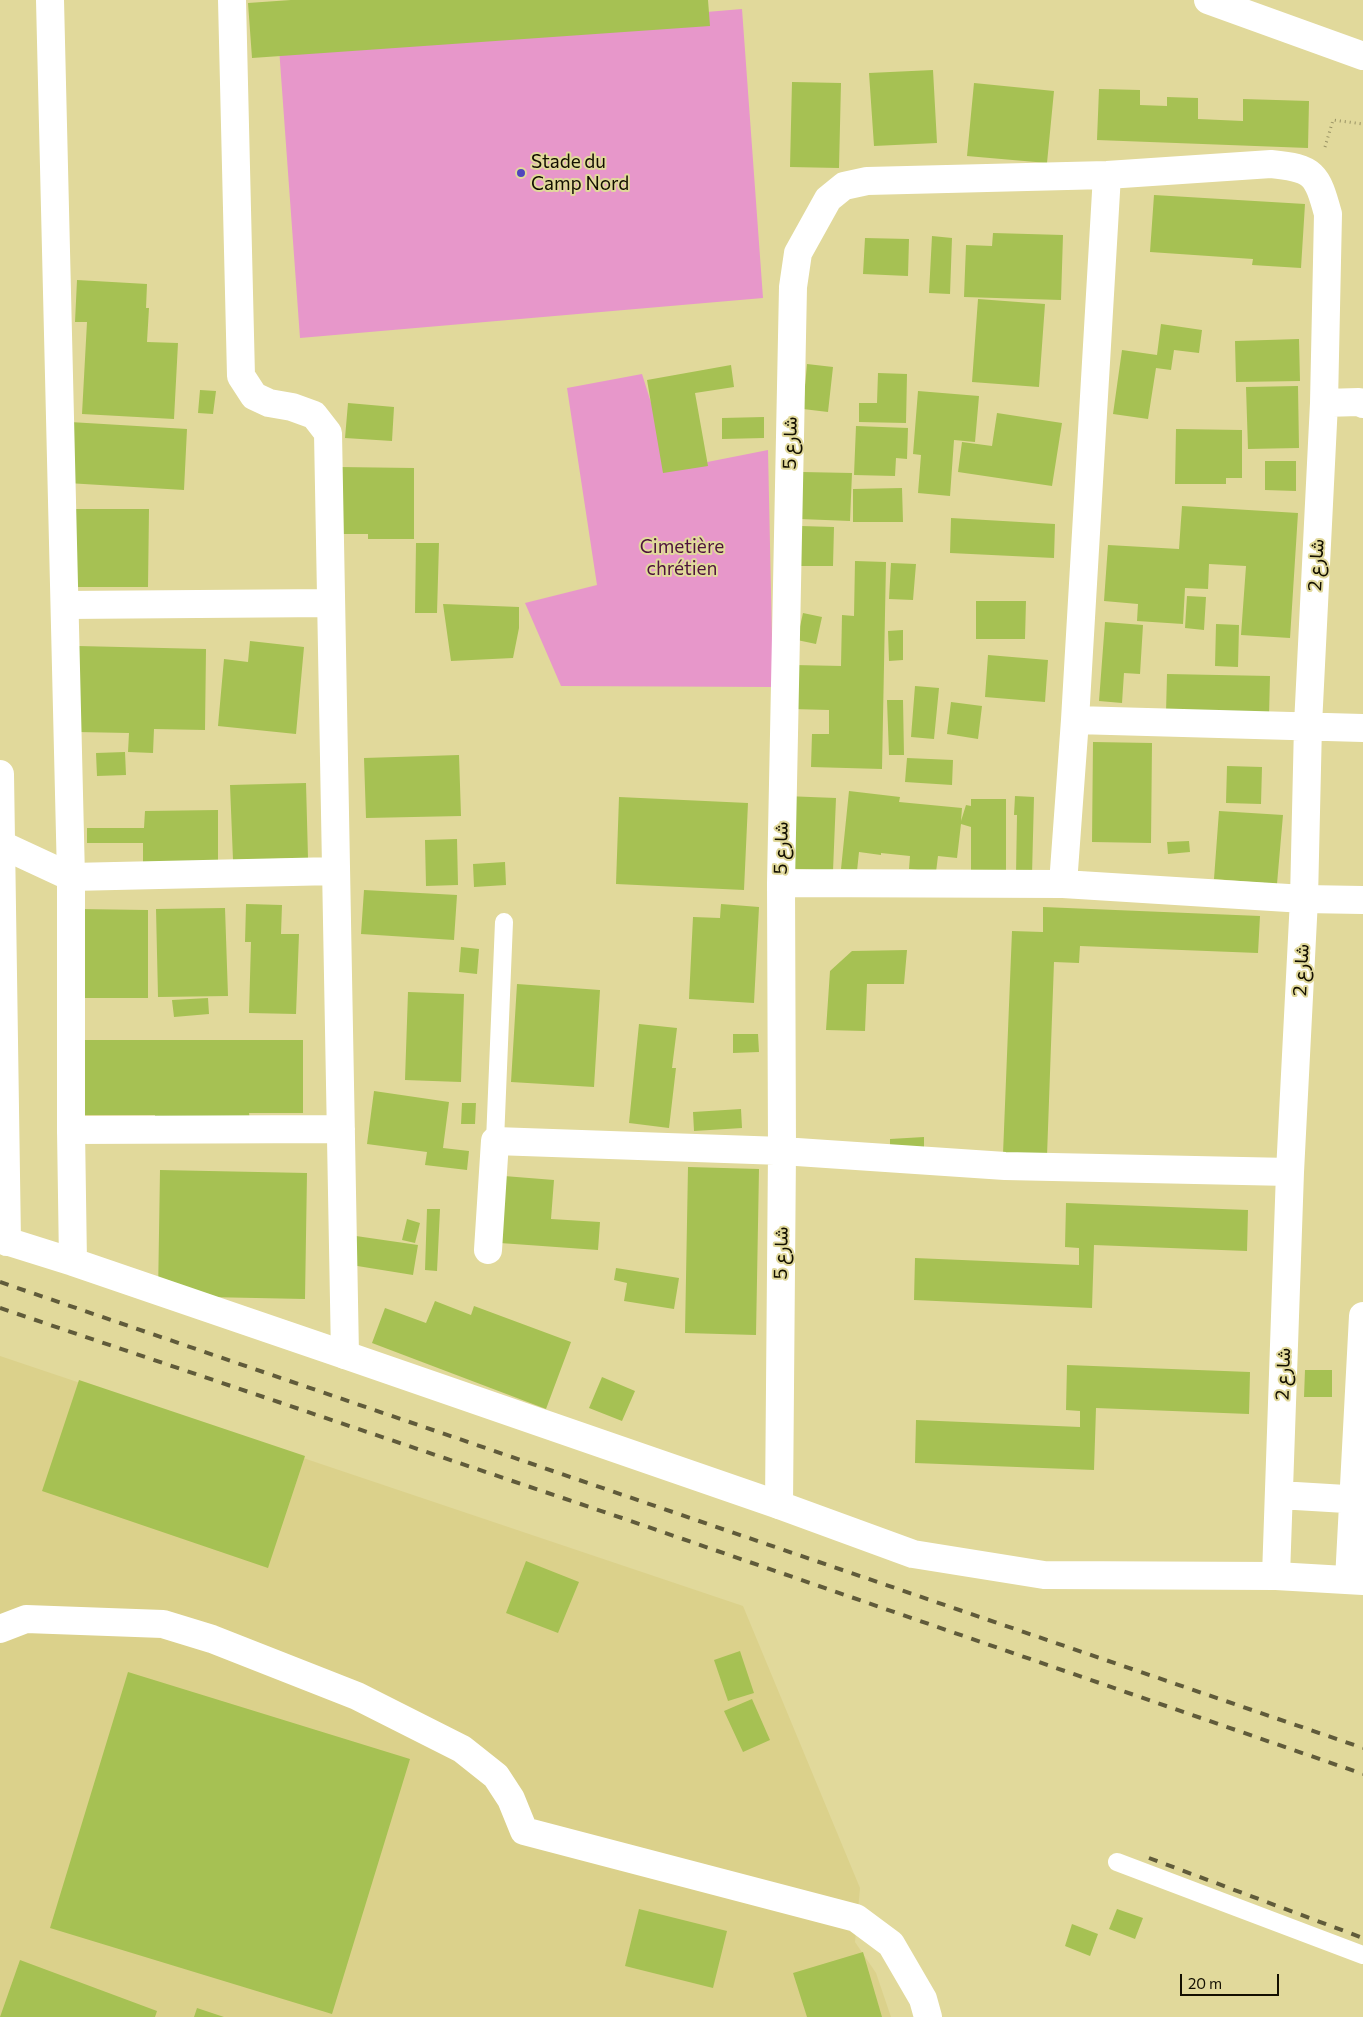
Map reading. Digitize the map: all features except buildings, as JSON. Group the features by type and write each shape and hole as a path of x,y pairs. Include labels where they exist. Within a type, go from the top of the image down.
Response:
{"main road":[{"path":"50,0 71,876 73,1262"},
{"path":"232,0 241,376 254,396 269,403 314,415 328,434 345,1355"},
{"path":"1208,0 1363,56"},
{"path":"1063,884 1075,720 1107,176 1271,164 1295,166"},
{"name":"شارع 2","path":"1276,1576 1290,1172 1304,899 1308,725 1324,403 1328,214 1320,185 1311,174 1295,166"},
{"name":"شارع 5","path":"779,1505 782,1152 781,883 793,287 798,253 828,199 844,186 867,181 1107,176"},
{"path":"1324,403 1359,402 1363,404"},
{"path":"65,605 331,603"},
{"path":"1075,720 1363,728"},
{"path":"0,774 4,1241 73,1262 345,1355 779,1505 914,1554 1044,1575 1276,1576 1356,1581 1363,1316"},
{"path":"2,845 71,876 336,871"},
{"path":"781,883 1063,884 1304,899 1363,900"},
{"path":"71,1130 341,1129"},
{"path":"488,1250 495,1141 782,1152 1005,1166 1290,1172"},
{"path":"1279,1495 1358,1499"},
{"path":"0,1629 26,1619 163,1624 212,1638 356,1696 462,1749 496,1776 511,1799 524,1831 856,1918 891,1944 923,1999 928,2017"}],"lane":[{"path":"495,1141 504,922"},
{"path":"1116,1862 1363,1955"}],"path":[{"path":"1295,166 1324,148 1333,120 1363,124"}],"shaded area":[{"path":"0,1356 743,1606 860,1888 855,1942 876,1973 891,2017 0,2017"}],"green space":[{"name":"Stade du Camp Nord","path":"742,9 763,298 300,338 279,48"},
{"name":"Cimetière chrétien","path":"642,374 672,469 768,450 773,687 561,686 525,603 597,585 567,388"}],"railway":[{"path":"0,1282 1363,1748"},
{"path":"0,1308 622,1518 1363,1774"},
{"path":"1149,1858 1363,1938"}],"place":[{"name":"Stade du Camp Nord","path":"521,173"}]}
